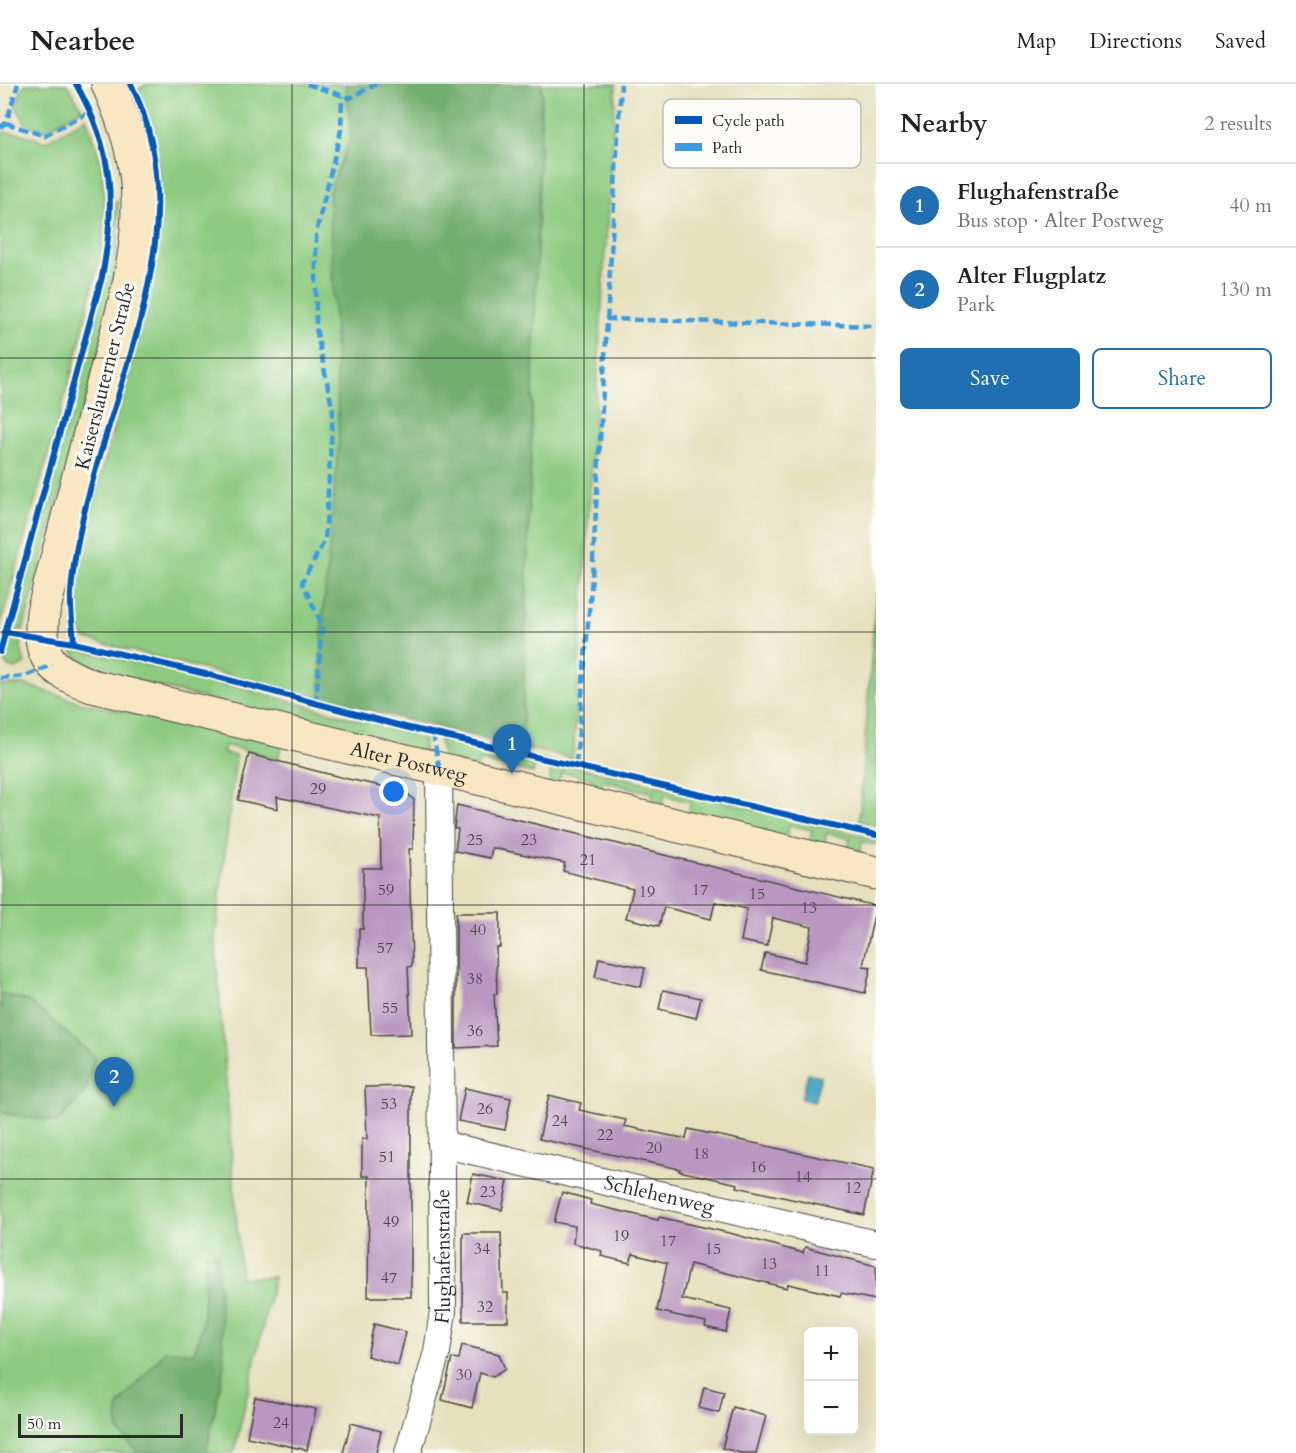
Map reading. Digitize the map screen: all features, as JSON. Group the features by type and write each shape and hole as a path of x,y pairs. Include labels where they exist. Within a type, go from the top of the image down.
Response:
{"main road":[{"name":"Kaiserslauterner Straße","path":"52,665 42,644 43,612 127,294 136,235 138,202 134,155 126,127 108,84"},
{"name":"Alter Postweg","path":"52,665 68,676 92,686 876,873"}],"street":[{"name":"Flughafenstraße","path":"408,1453 437,1352 443,1311 439,768"},
{"name":"Schlehenweg","path":"441,1144 876,1244"}],"green space":[{"path":"26,84 67,84 82,109 46,130 26,124 16,106 23,86"},
{"path":"147,84 346,84 351,137 329,191 340,437 322,625 321,699 86,639 75,622 74,604 79,558 141,325 159,238 157,165 150,127 137,90"},
{"path":"346,84 542,84 522,748 321,699 322,625 339,439 329,191 351,137"},
{"path":"542,84 616,84 573,758 520,747"},
{"path":"86,118 102,165 105,208 102,247 78,349 0,626 0,132 19,133 45,142"},
{"path":"115,202 118,202 118,241 111,306 23,630 11,629 100,301 115,224"},
{"path":"876,593 876,825 859,821"},
{"path":"9,637 22,638 21,649 25,664 15,669 8,667 4,660"},
{"path":"69,647 208,679 418,736 424,741 424,753 87,669"},
{"path":"0,685 26,685 79,702 281,744 278,760 225,745 223,753 236,756 215,938 241,1278 274,1277 234,1453 0,1453"},
{"path":"439,740 549,761 658,786 876,839 876,845 862,842 858,860 846,857 850,839 827,833 823,851 808,848 812,830 789,825 785,842 688,818 690,802 664,795 661,812 651,810 653,793 603,781 600,796 589,794 592,779 562,772 558,787 549,785 551,768 535,764 533,773 479,761 477,768 444,761"},
{"path":"0,993 30,1002 95,1057 86,1091 58,1122 6,1114 0,1111"},
{"path":"206,1254 217,1254 224,1367 206,1453 138,1453 117,1429 118,1406 166,1350 194,1353 202,1327"}],"water":[{"path":"808,1073 821,1076 814,1102 801,1099"}],"building":[{"path":"249,754 405,791 414,800 413,849 409,849 412,966 408,967 411,1034 371,1035 368,967 359,967 359,929 363,929 363,868 381,868 380,818 277,797 278,809 238,800"},
{"path":"457,805 876,906 863,966 871,967 865,993 761,970 765,953 805,962 812,927 773,918 767,946 741,941 747,909 715,902 711,919 664,907 659,926 626,918 633,889 563,871 565,863 492,848 490,858 455,851 458,829 454,828"},
{"path":"456,913 500,913 500,947 496,947 497,994 494,994 497,1046 456,1048"},
{"path":"599,958 645,968 641,987 595,977"},
{"path":"663,990 701,998 696,1018 659,1009"},
{"path":"411,1086 411,1297 368,1297 369,1176 362,1176 362,1139 367,1139 365,1087"},
{"path":"465,1088 511,1098 505,1130 458,1121"},
{"path":"549,1095 581,1103 579,1110 626,1120 624,1126 686,1139 688,1129 874,1169 864,1215 737,1187 738,1184 679,1171 680,1169 539,1139"},
{"path":"473,1174 508,1181 502,1210 467,1202"},
{"path":"562,1192 591,1200 590,1204 733,1234 803,1253 805,1247 876,1266 876,1300 841,1293 840,1296 788,1284 787,1288 690,1264 682,1299 731,1310 726,1332 705,1327 706,1322 657,1311 667,1263 633,1254 630,1263 601,1256 602,1251 573,1243 575,1226 554,1222"},
{"path":"463,1233 501,1233 503,1293 508,1293 508,1321 463,1321"},
{"path":"374,1324 406,1332 398,1365 367,1356"},
{"path":"462,1345 499,1354 505,1369 493,1377 480,1373 472,1408 442,1400 452,1358 459,1359"},
{"path":"704,1387 724,1392 719,1413 699,1408"},
{"path":"255,1397 316,1409 307,1450 247,1437"},
{"path":"733,1407 766,1416 756,1453 741,1453 722,1448"},
{"path":"351,1423 381,1431 376,1453 343,1453"}],"marked path":[{"path":"0,127 6,123 18,84"},
{"path":"307,84 350,98 376,84"},
{"path":"576,764 592,577 621,84"},
{"path":"316,703 322,625 302,582 325,540 333,412 316,328 316,233 341,130 342,96"},
{"path":"6,123 45,136 91,111"},
{"path":"606,319 876,326"},
{"path":"0,678 25,676 52,665"},
{"path":"433,733 439,768"}],"cycle path":[{"path":"0,652 102,277 106,250 110,201 105,155 89,108 76,84"},
{"path":"74,643 71,593 80,530 96,467 136,338 151,273 157,209 152,146 131,84"},
{"path":"5,632 74,643 210,675 405,727 876,835"}],"place":[{"name":"Flughafenstraße","path":"512,774"},
{"name":"Alter Flugplatz","path":"114,1107"}]}
